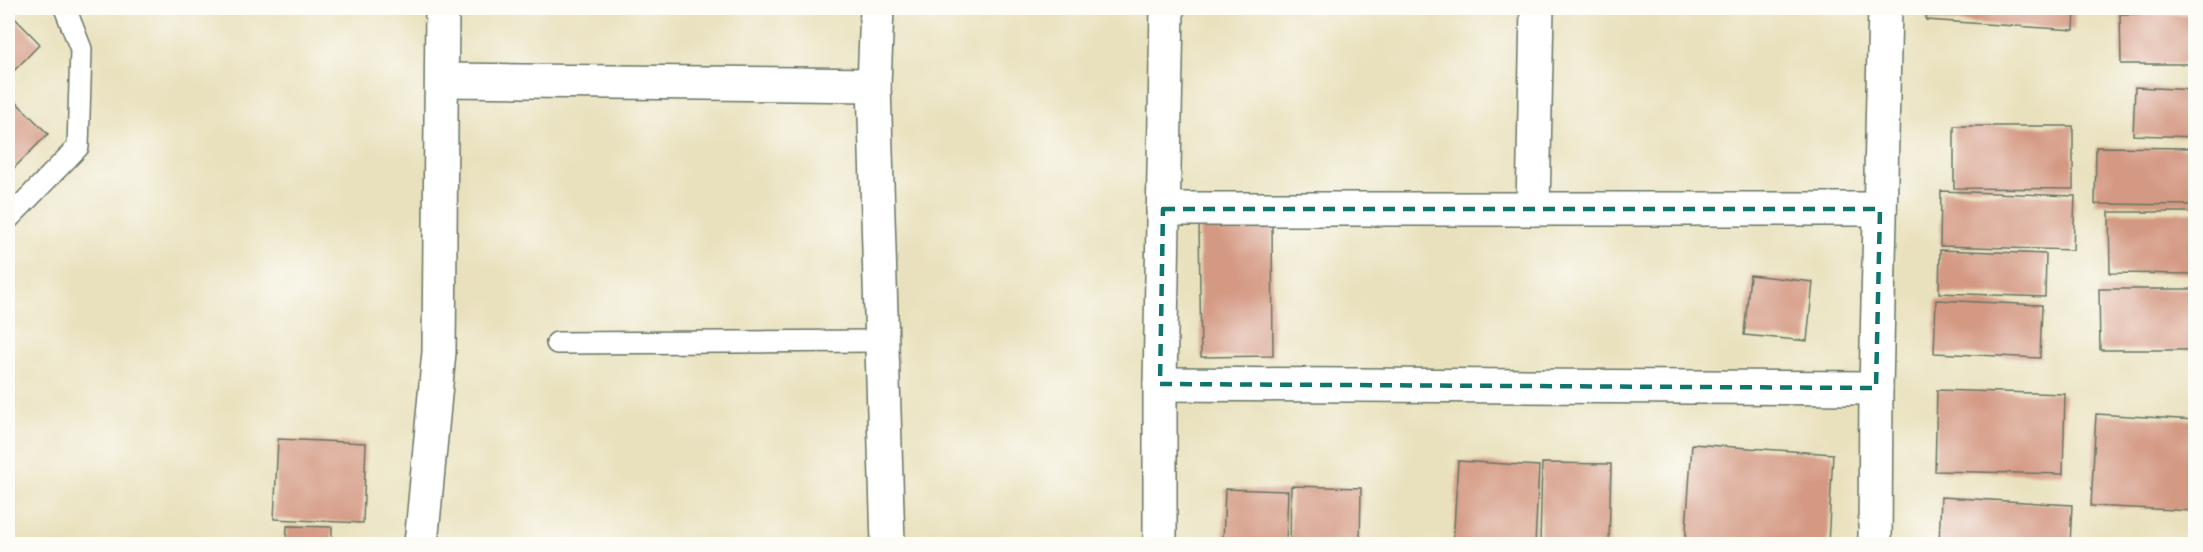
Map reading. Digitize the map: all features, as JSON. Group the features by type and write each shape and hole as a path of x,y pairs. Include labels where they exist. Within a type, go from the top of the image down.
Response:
{"street":[{"path":"421,544 439,352 442,8"},
{"path":"877,8 874,85 888,544"},
{"path":"1160,544 1160,384 1167,8"},
{"path":"1533,209 1537,8"},
{"path":"1875,544 1876,388 1885,8"},
{"path":"442,80 874,85"},
{"path":"1163,209 1880,208"},
{"path":"1160,384 1876,388"}],"lane":[{"path":"8,219 78,147 81,49 65,8"},
{"path":"556,344 881,341"}],"highlighted area":[{"path":"1163,209 1880,209 1876,388 1160,384"}],"building":[{"path":"1927,8 2075,8 2074,30 1926,20"},
{"path":"8,11 40,44 8,77"},
{"path":"2120,14 2196,14 2196,64 2121,64"},
{"path":"2135,87 2196,90 2196,137 2133,135"},
{"path":"8,94 48,134 13,169 8,165"},
{"path":"1954,126 2073,126 2073,189 1954,188"},
{"path":"2096,147 2196,148 2196,205 2095,204"},
{"path":"1941,191 2075,196 2073,250 1940,246"},
{"path":"2109,212 2196,212 2196,274 2110,273"},
{"path":"1272,223 1273,356 1201,357 1199,224"},
{"path":"1940,250 2046,254 2045,297 1939,293"},
{"path":"1750,275 1813,282 1807,341 1744,335"},
{"path":"2099,289 2196,289 2196,350 2100,350"},
{"path":"1936,300 2042,305 2040,358 1934,353"},
{"path":"1937,390 2065,394 2063,474 1935,471"},
{"path":"2096,414 2196,420 2196,511 2091,506"},
{"path":"278,439 366,443 363,523 274,519"},
{"path":"1692,444 1833,454 1828,544 1685,544"},
{"path":"1458,461 1539,466 1535,544 1453,544"},
{"path":"1542,463 1611,464 1609,544 1540,544"},
{"path":"1291,486 1361,488 1360,544 1290,544"},
{"path":"1225,489 1288,491 1286,544 1223,544"},
{"path":"1941,497 2072,505 2070,544 1939,544"},
{"path":"287,526 332,527 332,544 286,544"}]}
